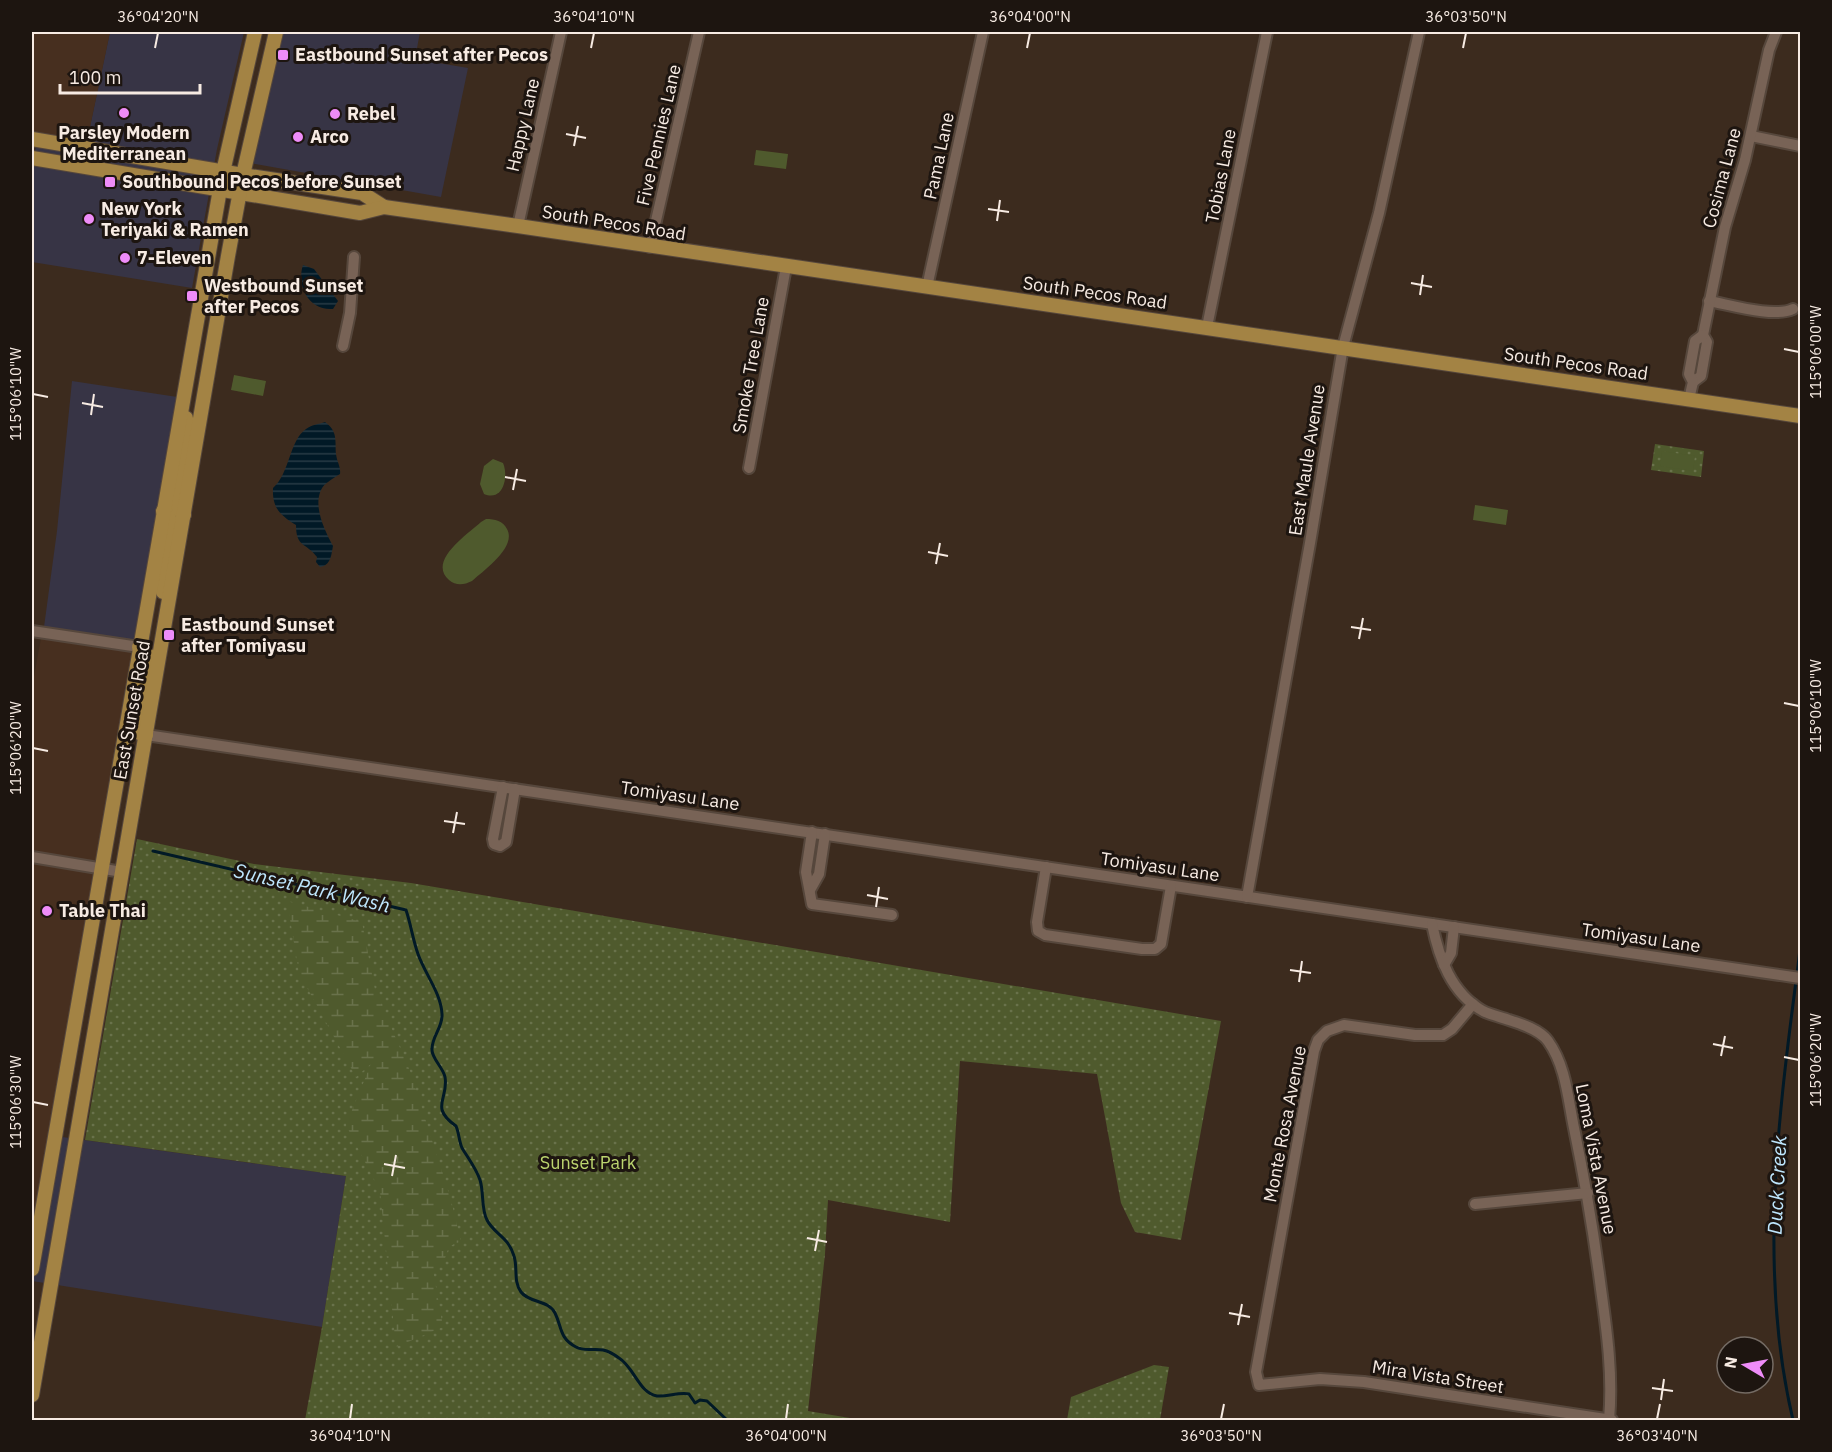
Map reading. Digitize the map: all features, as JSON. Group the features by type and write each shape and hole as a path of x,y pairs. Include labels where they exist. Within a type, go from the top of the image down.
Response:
{"main road":[{"name":"East Sunset Road","path":"32,1269 223,172 255,32"},
{"name":"East Sunset Road","path":"32,1395 240,192 276,32"},
{"name":"South Pecos Road","path":"32,139 243,176 362,193 384,207"},
{"name":"South Pecos Road","path":"32,158 360,213 384,207 1800,416"},
{"path":"184,398 186,439 177,499 180,512 184,515"},
{"path":"160,651 164,571 171,528 168,512 163,511"},
{"path":"139,648 147,654 138,732 146,735"},
{"path":"65,1077 86,1081"}],"street":[{"name":"Happy Lane","path":"518,226 561,32"},
{"name":"Five Pennies Lane","path":"650,247 699,32"},
{"name":"Pama Lane","path":"927,287 983,32"},
{"name":"Tobias Lane","path":"1207,327 1268,32"},
{"name":"East Maule Avenue","path":"1247,897 1343,347 1379,213 1419,32"},
{"name":"Cosima Lane","path":"1689,399 1693,382 1701,376 1707,342 1703,335 1709,301 1725,228 1751,136 1769,50 1776,32"},
{"path":"1751,136 1800,146"},
{"path":"343,346 350,313 354,257"},
{"name":"Smoke Tree Lane","path":"749,468 786,267"},
{"path":"1709,301 1775,313 1793,309"},
{"path":"32,631 139,648"},
{"name":"Tomiyasu Lane","path":"146,735 1800,978"},
{"path":"503,787 493,839 495,844 500,846 506,842 515,789"},
{"path":"812,832 806,872 812,904 892,915"},
{"path":"810,890 819,874 825,834"},
{"path":"32,857 122,872"},
{"path":"1046,867 1036,922 1038,931 1056,937 1155,949 1161,944 1171,886"},
{"name":"Loma Vista Avenue","path":"1432,924 1438,952 1463,995 1484,1011 1525,1026 1547,1039 1560,1061 1588,1192 1608,1341 1611,1420"},
{"path":"1444,965 1451,953 1454,927"},
{"name":"Monte Rosa Avenue","path":"1259,1385 1256,1372 1314,1051 1318,1040 1326,1031 1344,1025 1415,1035 1443,1035 1452,1029 1473,1004"},
{"path":"1475,1204 1588,1192"},
{"name":"Mira Vista Street","path":"1259,1385 1320,1379 1364,1382 1611,1420"}],"shaded area":[{"path":"32,32 110,32 87,141 32,132"},
{"path":"110,32 244,32 217,149 192,288 32,262 32,165 36,147 84,155"},
{"path":"281,32 420,32 415,59 468,68 441,197 250,163"},
{"path":"72,381 184,398 139,647 44,627 57,531"},
{"path":"41,638 80,645 139,647 32,1269 32,687"},
{"path":"55,1136 346,1176 322,1327 32,1281 32,1269"}],"green space":[{"path":"756,150 788,154 786,169 754,165"},
{"path":"234,375 266,381 263,396 231,390"},
{"path":"1655,444 1704,451 1701,477 1651,470"},
{"path":"1662,451 1695,456 1693,471 1660,466"},
{"path":"493,459 503,463 505,481 500,491 491,496 484,494 480,484 484,466"},
{"path":"1475,505 1508,510 1506,525 1473,520"},
{"path":"486,519 493,519 503,524 509,536 507,543 498,558 472,581 460,584 452,582 444,573 443,565 446,556 459,541"},
{"name":"Sunset Park","path":"137,839 254,864 411,883 1221,1021 1181,1240 1135,1232 1121,1203 1097,1074 960,1061 950,1222 828,1200 825,1254 808,1411 862,1420 305,1420 346,1176 85,1140"},
{"path":"287,901 362,922 375,990 410,1071 451,1200 461,1242 450,1247 443,1266 433,1270 443,1327 396,1347 380,1191 346,1125 371,1064 356,1077 299,973"},
{"path":"1154,1365 1169,1367 1160,1420 1067,1420 1071,1397"}],"water":[{"path":"303,265 314,269 338,301 333,309 317,306 306,296 301,281"},
{"path":"325,422 334,433 340,474 324,485 319,497 321,519 333,546 328,562 320,567 316,562 317,557 298,538 296,525 278,510 274,501 273,488 283,474 300,434 310,426"}],"waterway":[{"name":"Sunset Park Wash","path":"153,851 406,910 418,954 441,1006 442,1019 432,1052 445,1077 443,1113 456,1126 462,1148 478,1176 487,1220 511,1249 515,1261 517,1283 521,1292 552,1309 564,1336 571,1344 586,1350 603,1350 616,1356 629,1367 641,1385 651,1394 657,1396 689,1394 695,1403 700,1400 707,1401 727,1420"},
{"name":"Duck Creek","path":"1797,974 1800,949"},
{"name":"Duck Creek","path":"1793,1420 1776,1311 1774,1256 1778,1146 1796,981"}],"place":[{"name":"Eastbound Sunset after Pecos","path":"283,55"},
{"name":"Parsley Modern Mediterranean","path":"124,113"},
{"name":"Rebel","path":"335,114"},
{"name":"Arco","path":"298,137"},
{"name":"Southbound Pecos before Sunset","path":"110,182"},
{"name":"New York Teriyaki & Ramen","path":"89,219"},
{"name":"7-Eleven","path":"125,258"},
{"name":"Westbound Sunset after Pecos","path":"192,296"},
{"name":"Eastbound Sunset after Tomiyasu","path":"169,635"},
{"name":"Table Thai","path":"47,911"}]}
